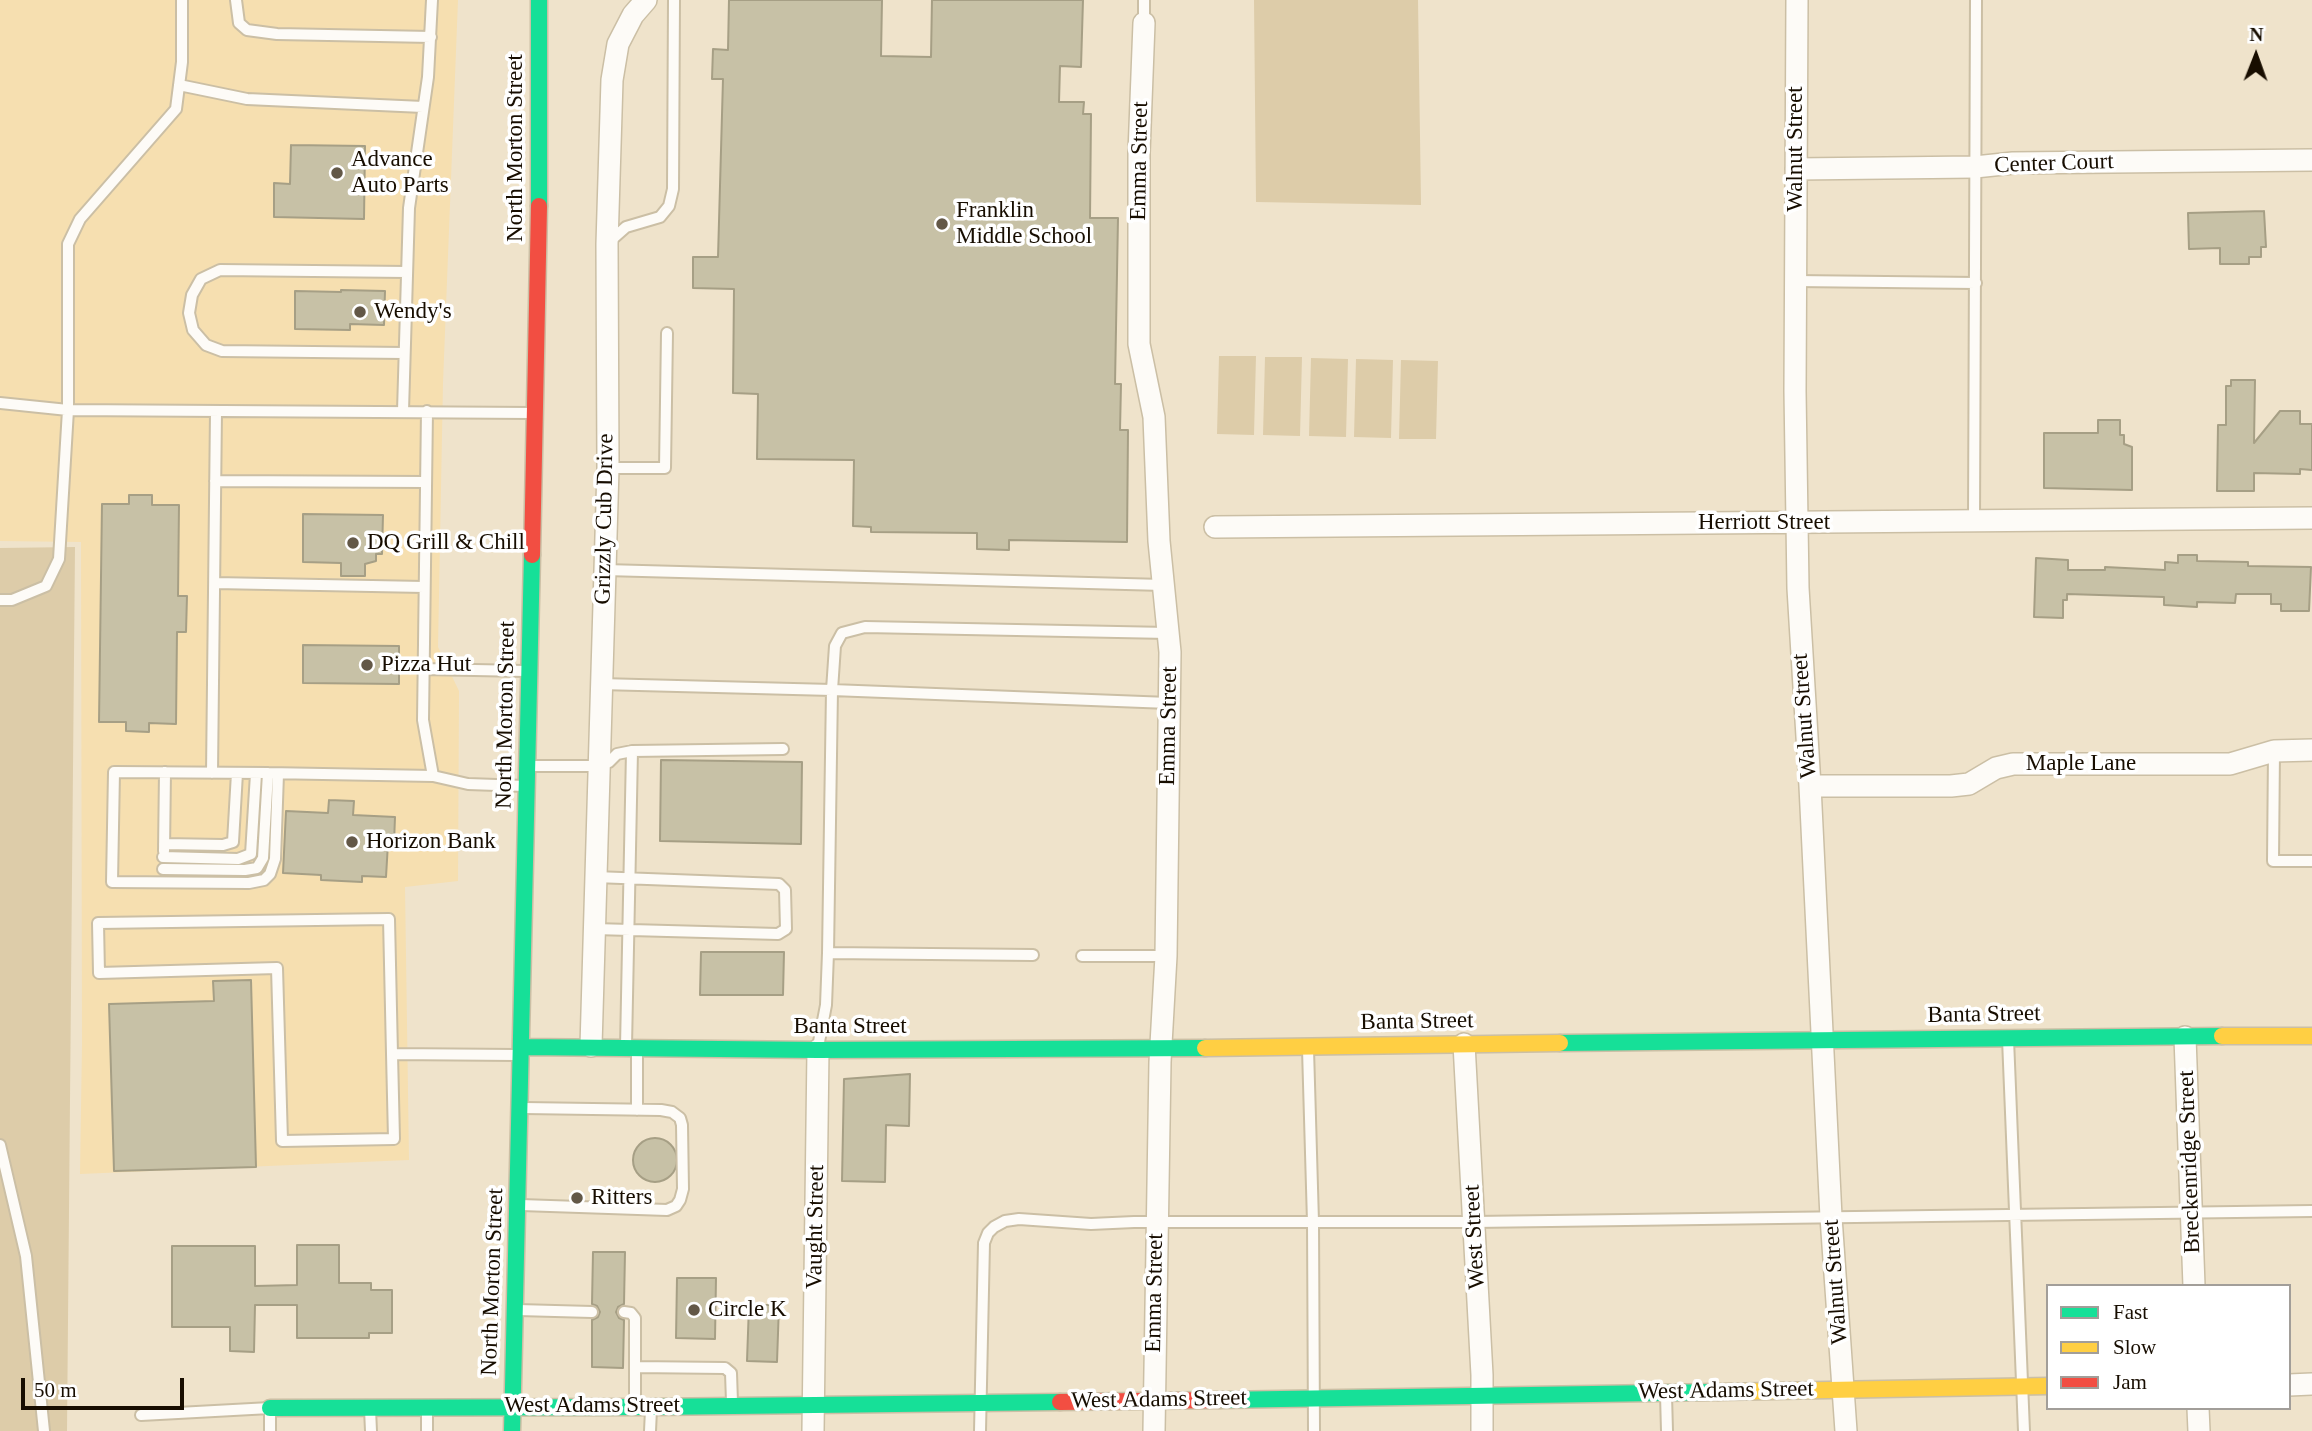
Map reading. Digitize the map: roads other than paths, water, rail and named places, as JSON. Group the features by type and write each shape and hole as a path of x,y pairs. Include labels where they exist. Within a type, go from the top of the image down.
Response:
{"street":[{"name":"North Morton Street","path":"512,1431 528,786 540,136 539,0"},
{"name":"Grizzly Cub Drive","path":"591,1046 608,468 607,244 612,80 618,44 646,0"},
{"name":"Walnut Street","path":"1797,0 1796,523 1831,1217 1846,1431"},
{"name":"Emma Street","path":"1144,23 1139,153 1139,344 1154,416 1159,541 1168,633 1169,703 1166,956 1156,1223 1154,1431"},
{"name":"Center Court","path":"1796,169 1975,167 2013,163 2312,160"},
{"name":"Herriott Street","path":"1215,527 2312,518"},
{"name":"Maple Lane","path":"1810,786 1951,786 1969,783 1996,768 2013,764 2230,764 2274,751 2312,750"},
{"name":"Banta Street","path":"523,1051 591,1046 818,1050 2312,1036"},
{"name":"Breckenridge Street","path":"2186,1037 2194,1284"},
{"name":"West Street","path":"1464,1044 1482,1431"},
{"name":"Vaught Street","path":"813,1431 818,1050"},
{"path":"2291,1384 2312,1384"},
{"name":"West Adams Street","path":"270,1408 643,1407 1313,1399 2046,1385"},
{"path":"2198,1410 2199,1431"}],"lane":[{"path":"0,600 12,600 46,586 59,559 68,410 68,244 80,219 176,109 181,62 182,0"},
{"path":"236,0 239,23 247,30 277,34 431,37"},
{"path":"403,411 409,208 431,37 432,0"},
{"path":"607,244 626,227 660,217 669,206 673,189 674,0"},
{"path":"1144,0 1144,23"},
{"path":"1974,522 1976,0"},
{"path":"179,85 247,99 423,107"},
{"path":"404,353 222,351 206,345 193,330 190,313 191,295 201,279 220,270 407,272"},
{"path":"1795,281 1976,284"},
{"path":"608,468 665,468 667,333"},
{"path":"0,403 68,410 535,413"},
{"path":"212,773 216,411"},
{"path":"427,411 423,720 433,776"},
{"path":"215,481 426,482"},
{"path":"605,570 1163,585"},
{"path":"215,583 424,587"},
{"path":"818,1050 826,1005 832,690 835,646 842,634 865,627 1168,633"},
{"path":"423,669 530,671"},
{"path":"600,684 1169,703"},
{"path":"528,766 598,766 609,762 617,754 632,751 783,750"},
{"path":"632,751 628,930 631,1047 637,1110"},
{"path":"2274,751 2273,861 2312,861"},
{"path":"273,774 275,859 270,874 264,880 249,883 113,882 114,772 433,776 468,784 528,786"},
{"path":"163,882 166,772"},
{"path":"164,844 223,845 233,842 237,773"},
{"path":"163,863 238,859 250,854 256,774"},
{"path":"163,863 245,870 257,868 263,858 273,774"},
{"path":"594,929 778,934 786,929 785,890 779,884 595,877"},
{"path":"389,919 392,1054 394,1139 282,1141 277,968 99,973 98,923 389,919"},
{"path":"828,953 1033,955"},
{"path":"1082,956 1166,956"},
{"path":"2008,1037 2024,1431"},
{"path":"1308,1047 1313,1222 1314,1431"},
{"path":"392,1054 523,1051"},
{"path":"518,1205 667,1210 676,1206 683,1189 682,1125 680,1118 672,1112 521,1108"},
{"path":"0,1145 26,1256 44,1431"},
{"path":"980,1431 984,1243 988,1233 1005,1221 1474,1222 2312,1211"},
{"path":"515,1310 592,1312"},
{"path":"624,1312 631,1313 635,1318 635,1367 650,1431"},
{"path":"635,1367 725,1368 731,1373 732,1405"},
{"path":"1666,1392 1667,1431"},
{"path":"427,1406 427,1431"},
{"path":"370,1407 371,1431"},
{"path":"141,1415 270,1408 270,1431"}],"place":[{"name":"Advance Auto Parts","path":"337,173"},
{"name":"Franklin Middle School","path":"942,224"},
{"name":"Wendy's","path":"360,312"},
{"name":"DQ Grill & Chill","path":"353,543"},
{"name":"Pizza Hut","path":"367,665"},
{"name":"Horizon Bank","path":"352,842"},
{"name":"Ritters","path":"577,1198"},
{"name":"Circle K","path":"694,1310"}]}
